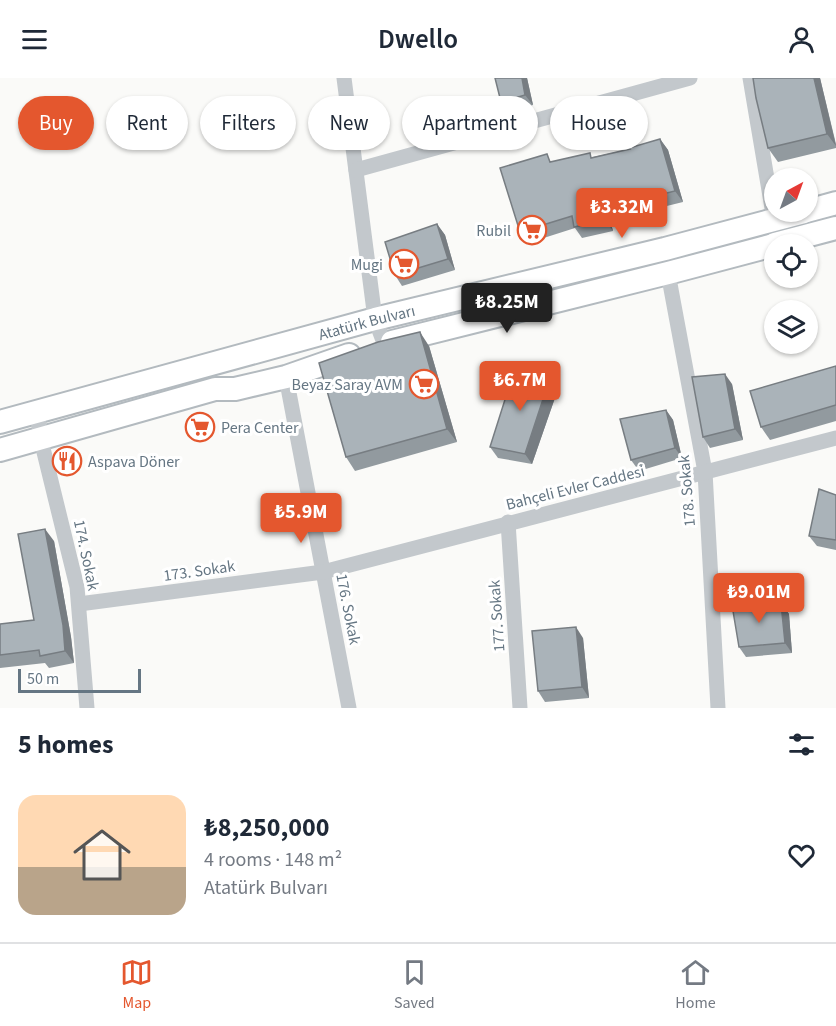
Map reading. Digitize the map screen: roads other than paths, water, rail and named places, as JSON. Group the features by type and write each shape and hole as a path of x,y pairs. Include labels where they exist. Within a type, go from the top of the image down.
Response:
{"main road":[{"name":"Atatürk Bulvarı","path":"818,208 836,203"},
{"name":"Atatürk Bulvarı","path":"0,422 375,319 665,249 766,222"},
{"name":"Atatürk Bulvarı","path":"814,234 836,228"},
{"name":"Atatürk Bulvarı","path":"0,450 215,389 236,389 286,376 384,344 764,248"}],"street":[{"path":"344,78 375,319 384,344"},
{"path":"356,170 690,78"},
{"path":"750,78 765,168"},
{"name":"178. Sokak","path":"668,273 705,472 718,708"},
{"name":"176. Sokak","path":"286,376 349,708"},
{"name":"174. Sokak","path":"37,412 41,440 77,587 87,708"},
{"name":"Bahçeli Evler Caddesi","path":"323,572 836,438"},
{"name":"177. Sokak","path":"508,522 520,708"},
{"name":"173. Sokak","path":"79,604 323,572"}],"place":[{"name":"Rubil","path":"532,230"},
{"name":"Mugi","path":"404,264"},
{"name":"Beyaz Saray AVM","path":"424,384"},
{"name":"Pera Center","path":"200,427"},
{"name":"Aspava Döner","path":"67,461"}]}
